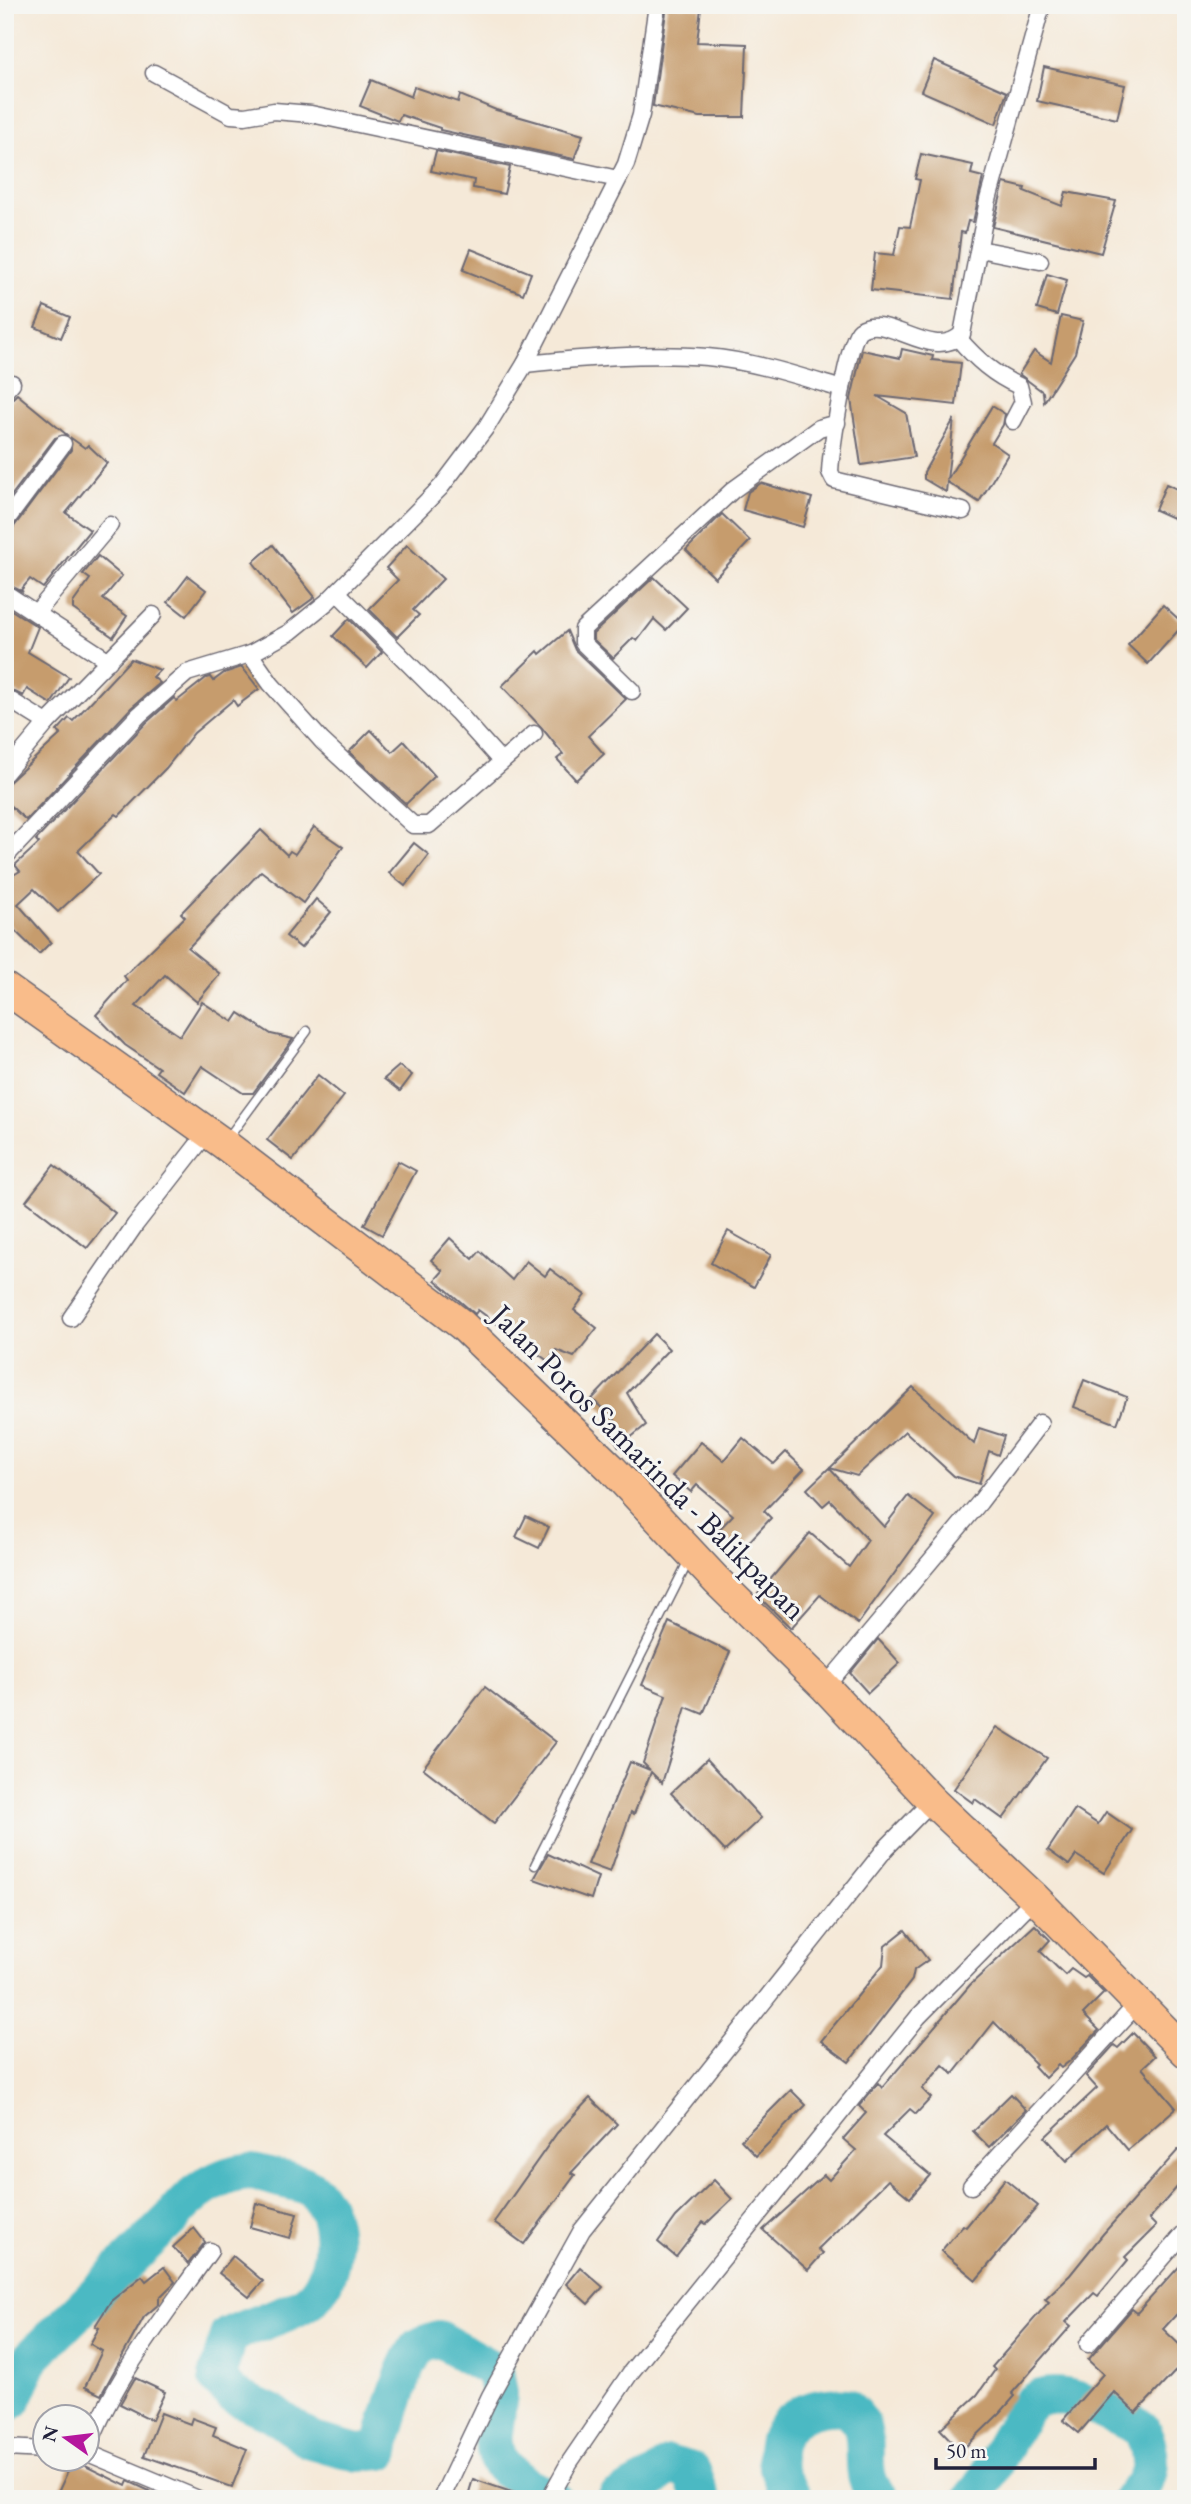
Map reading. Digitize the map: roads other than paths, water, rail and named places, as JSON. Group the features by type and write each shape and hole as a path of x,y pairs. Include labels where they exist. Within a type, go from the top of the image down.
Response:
{"highway":[{"name":"Jalan Poros Samarinda - Balikpapan","path":"5,988 215,1139 462,1325 612,1469 932,1801 1035,1898 1186,2052"}],"street":[{"path":"5,857 139,715 187,673 250,654 289,632 337,592 441,487 487,426 525,364 618,178 641,115 657,5"},
{"path":"963,511 834,480 830,466 836,423 852,343 861,329 869,326 885,328 934,343 958,338 965,326 979,249 1014,98 1041,5"},
{"path":"154,73 231,115 245,116 274,111 312,114 618,178"},
{"path":"979,249 1040,261"},
{"path":"958,338 974,357 1000,378 1019,386 1023,402 1013,421"},
{"path":"525,364 667,356 708,357 766,367 842,389"},
{"path":"632,691 583,643 583,629 733,490 819,428 836,423"},
{"path":"5,522 63,444"},
{"path":"36,613 110,525"},
{"path":"337,592 457,712 501,761"},
{"path":"5,593 109,661"},
{"path":"5,773 47,723 153,615"},
{"path":"250,654 271,684 322,741 413,825 429,825 534,734"},
{"path":"5,697 47,723"},
{"path":"71,1318 135,1225 215,1139"},
{"path":"825,1687 980,1502 1040,1423"},
{"path":"441,2499 490,2396 582,2230 886,1848 932,1801"},
{"path":"549,2499 569,2463 631,2372 900,2038 1035,1898"},
{"path":"971,2186 1138,2003"},
{"path":"1088,2344 1186,2231"},
{"path":"102,2413 134,2360 210,2251"},
{"path":"5,2448 32,2449"},
{"path":"102,2456 198,2499"}],"lane":[{"path":"215,1139 307,1031"},
{"path":"535,1865 692,1554"}],"waterway":[{"path":"5,2404 13,2400 31,2358 196,2193 227,2176 257,2173 299,2183 315,2192 329,2215 332,2229 331,2259 322,2285 306,2302 228,2336 217,2378 232,2395 274,2414 310,2440 358,2453 381,2451 391,2413 413,2354 419,2347 439,2339 495,2371 499,2394 493,2440 498,2462 525,2485 553,2499"},
{"path":"972,2499 982,2487 1031,2403 1042,2397 1056,2396 1086,2403 1141,2428 1148,2448 1150,2466 1144,2483 1130,2499"},
{"path":"795,2499 783,2480 777,2463 777,2446 782,2432 792,2420 825,2407 847,2407 861,2424 868,2481 880,2499"},
{"path":"616,2499 653,2479 670,2465 692,2471 702,2499"}]}
